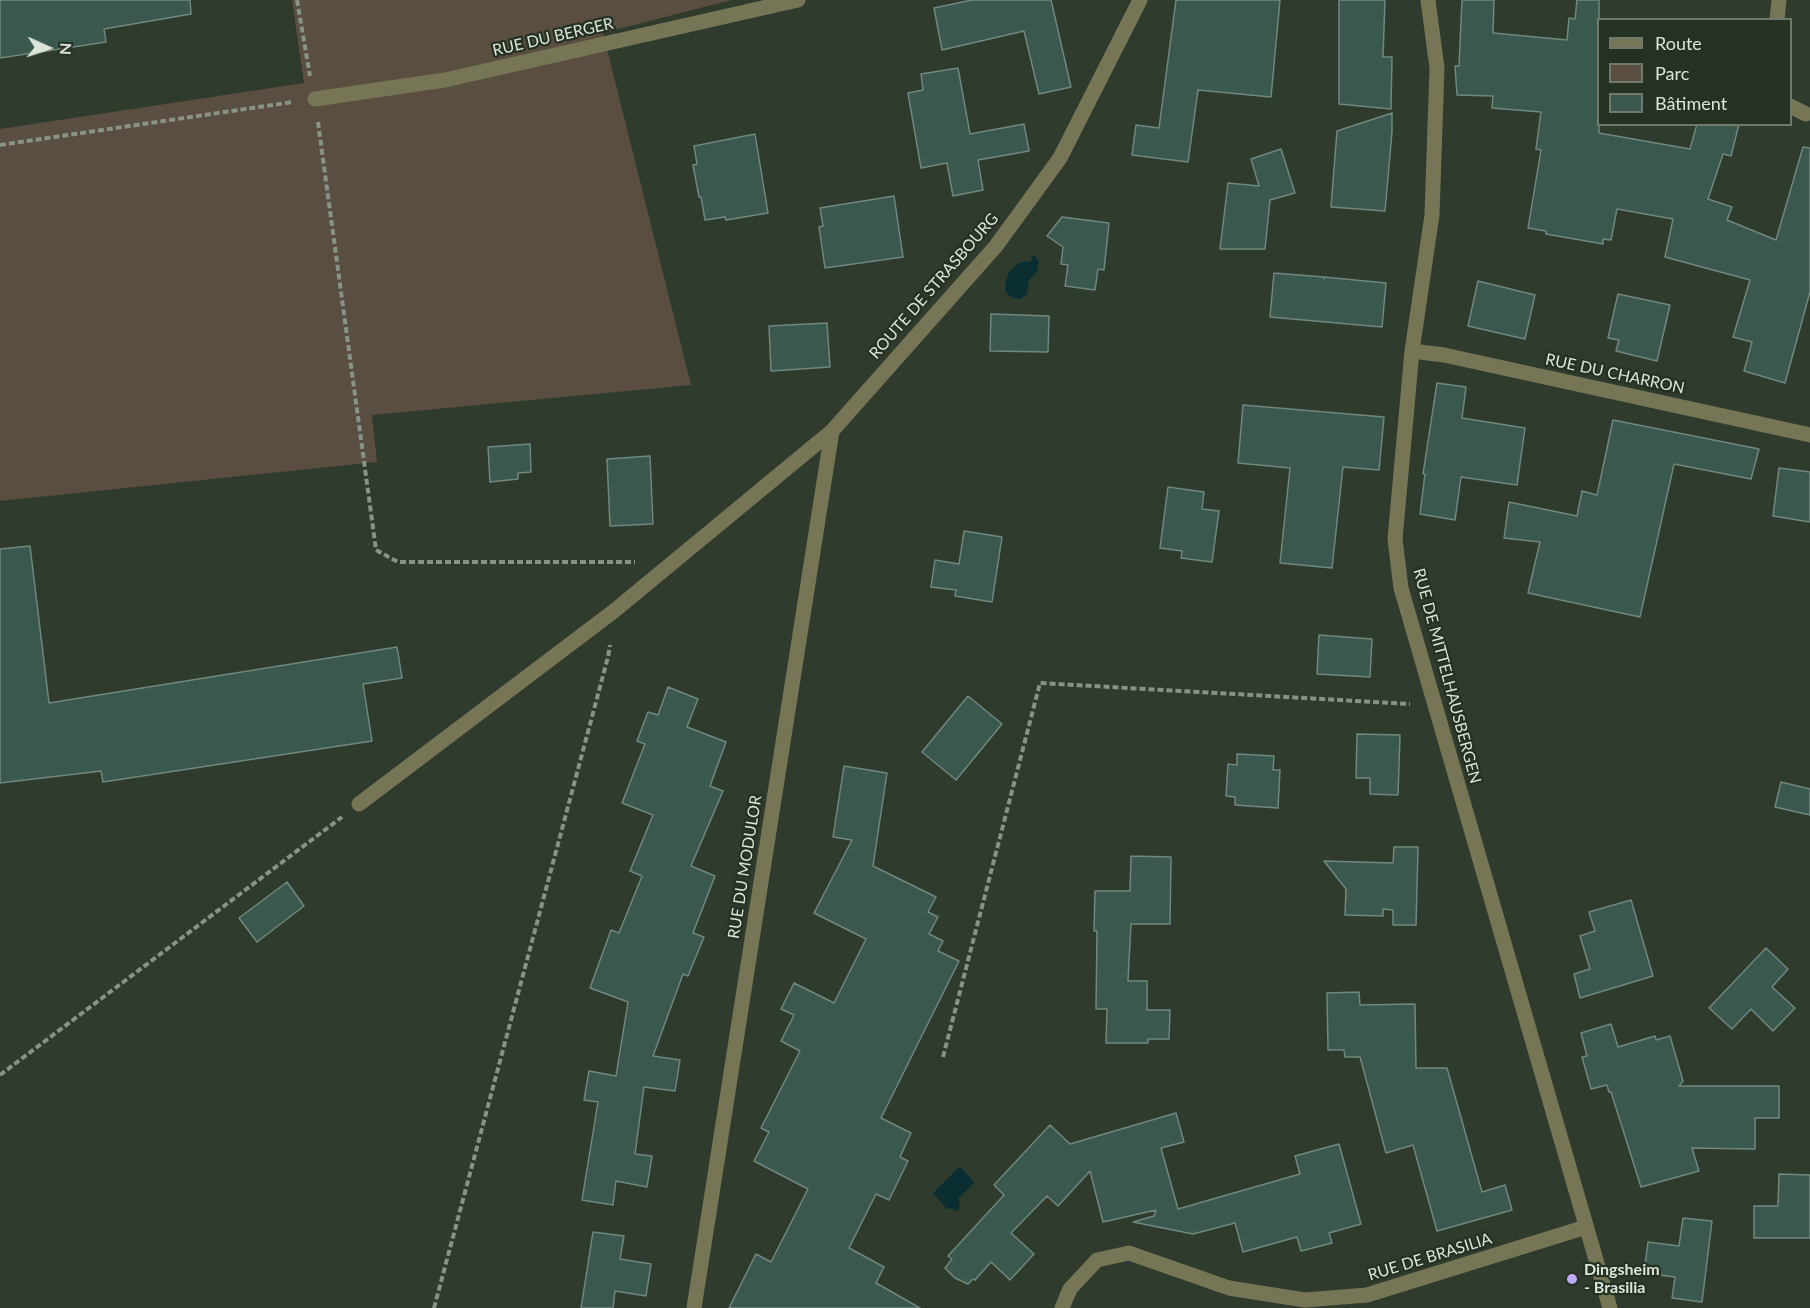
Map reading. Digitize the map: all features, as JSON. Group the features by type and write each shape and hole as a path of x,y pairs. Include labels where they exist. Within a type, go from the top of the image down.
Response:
{"street":[{"name":"RUE DU BERGER","path":"315,99 445,80 798,0"},
{"name":"ROUTE DE STRASBOURG","path":"359,804 614,611 832,431 996,246 1053,168 1140,0"},
{"name":"RUE DE MITTELHAUSBERGEN","path":"1428,0 1437,68 1431,215 1412,351 1395,539 1401,588 1610,1308"},
{"path":"1777,18 1779,0"},
{"path":"1792,107 1806,114"},
{"name":"RUE DU CHARRON","path":"1412,351 1444,355 1810,435"},
{"name":"RUE DU MODULOR","path":"694,1308 832,431"},
{"name":"RUE DE BRASILIA","path":"1062,1308 1070,1289 1097,1260 1129,1252 1229,1288 1306,1304 1367,1295 1586,1227"}],"path":[{"path":"297,0 315,99 376,550 398,562 675,562"},
{"path":"0,145 315,99"},
{"path":"434,1308 608,657 614,611"},
{"path":"943,1057 1040,683 1435,705"},
{"path":"0,1075 359,804"}],"green space":[{"path":"292,0 731,0 603,33 691,385 372,415 377,462 0,501 0,129 304,83"}],"water":[{"path":"1032,255 1039,262 1037,272 1029,280 1027,294 1020,299 1012,298 1005,288 1009,272 1022,262 1031,261"},
{"path":"960,1166 974,1183 958,1199 959,1209 956,1211 949,1208 948,1210 933,1193"}],"building":[{"path":"0,0 190,0 191,14 104,29 106,42 0,58"},
{"path":"972,0 1051,0 1071,87 1039,94 1024,31 942,50 934,8"},
{"path":"1176,0 1280,0 1271,97 1198,90 1188,162 1132,155 1136,125 1159,128"},
{"path":"1339,0 1385,0 1383,57 1392,57 1391,109 1339,104"},
{"path":"1462,0 1494,0 1493,33 1567,40 1569,18 1575,19 1577,0 1599,0 1597,126 1599,126 1599,133 1690,149 1696,126 1738,126 1731,156 1723,154 1708,199 1732,207 1727,220 1776,240 1803,147 1810,148 1810,292 1785,383 1744,371 1752,342 1733,337 1750,280 1665,257 1673,219 1617,209 1611,240 1603,239 1603,244 1546,234 1546,231 1528,228 1541,150 1536,149 1541,112 1492,108 1493,96 1457,95 1455,66 1459,66"},
{"path":"958,68 970,134 1024,124 1029,151 978,160 983,190 953,196 947,163 921,168 908,93 923,90 921,74"},
{"path":"1392,113 1385,211 1331,207 1337,131"},
{"path":"755,134 768,213 726,220 725,217 705,220 693,165 697,164 694,146"},
{"path":"1281,149 1295,193 1270,200 1265,249 1220,249 1228,183 1259,186 1251,159"},
{"path":"894,196 903,257 825,268 819,227 823,226 820,208"},
{"path":"1062,217 1109,223 1104,270 1098,269 1095,290 1065,286 1068,265 1061,264 1063,247 1047,236"},
{"path":"1274,273 1386,283 1382,327 1270,317"},
{"path":"1478,281 1535,295 1525,339 1468,326"},
{"path":"1618,294 1670,305 1657,361 1616,351 1619,340 1608,338"},
{"path":"991,314 1049,316 1048,352 990,351"},
{"path":"827,323 830,367 771,371 769,326"},
{"path":"1437,383 1466,387 1462,418 1525,428 1517,485 1461,477 1455,520 1420,514 1425,474 1423,474"},
{"path":"1243,405 1384,417 1379,470 1343,467 1332,568 1280,563 1290,468 1238,463"},
{"path":"1613,420 1759,449 1751,479 1674,464 1640,617 1528,593 1540,542 1504,538 1509,502 1577,516 1582,491 1597,495"},
{"path":"530,444 531,472 518,473 518,479 490,482 488,447"},
{"path":"650,456 653,524 610,526 607,459"},
{"path":"1779,468 1810,472 1810,522 1773,516"},
{"path":"1168,487 1204,492 1202,509 1219,511 1212,562 1181,558 1182,551 1160,548"},
{"path":"964,531 1002,537 992,602 955,596 956,590 931,587 935,560 959,564"},
{"path":"30,546 49,703 397,647 402,678 363,684 372,741 103,782 101,771 0,783 0,549"},
{"path":"1319,635 1372,639 1370,677 1317,674"},
{"path":"668,687 698,699 687,727 726,742 710,786 723,791 691,866 715,876 693,933 704,937 688,976 683,974 653,1056 680,1060 675,1091 644,1087 635,1154 652,1156 647,1187 616,1181 613,1205 582,1200 598,1102 584,1100 589,1071 616,1076 628,1002 590,988 611,930 619,933 642,876 630,871 653,815 622,803 645,744 637,741 648,712 658,715"},
{"path":"968,696 1002,724 956,780 922,752"},
{"path":"1357,734 1400,735 1398,795 1370,794 1370,778 1356,778"},
{"path":"1237,754 1274,756 1273,770 1280,770 1278,808 1235,805 1235,797 1226,796 1228,764 1237,765"},
{"path":"844,766 887,773 873,866 936,897 928,912 938,917 929,934 943,941 938,951 959,961 881,1118 911,1133 900,1157 908,1161 889,1200 876,1194 849,1248 884,1267 876,1283 920,1308 729,1308 756,1254 771,1262 808,1189 754,1161 769,1132 761,1128 800,1051 781,1041 794,1015 781,1009 794,983 834,1003 866,939 814,913 852,840 833,837"},
{"path":"1781,782 1810,789 1810,815 1775,807"},
{"path":"1394,847 1418,847 1416,925 1393,925 1393,910 1383,909 1383,916 1345,915 1346,889 1324,861 1393,863"},
{"path":"1131,856 1171,857 1170,924 1131,924 1128,981 1147,981 1147,1010 1170,1010 1169,1039 1148,1039 1148,1043 1106,1043 1107,1009 1096,1009 1095,891 1130,891"},
{"path":"287,882 304,906 257,942 239,918"},
{"path":"1631,900 1653,976 1580,998 1574,974 1590,969 1580,936 1595,931 1589,912"},
{"path":"1766,948 1788,969 1772,987 1795,1008 1773,1031 1751,1009 1732,1029 1709,1008"},
{"path":"1359,992 1360,1005 1415,1004 1416,1068 1447,1068 1482,1192 1505,1185 1512,1210 1437,1231 1413,1145 1386,1153 1360,1057 1345,1057 1344,1050 1328,1050 1327,993"},
{"path":"1611,1024 1618,1047 1655,1036 1656,1040 1670,1036 1683,1081 1679,1086 1779,1086 1779,1118 1755,1118 1755,1149 1692,1148 1699,1171 1641,1187 1611,1092 1607,1085 1591,1089 1582,1057 1587,1056 1581,1033"},
{"path":"1176,1113 1184,1142 1161,1148 1178,1209 1300,1174 1295,1156 1339,1144 1361,1224 1329,1233 1332,1243 1301,1251 1297,1237 1243,1252 1235,1223 1193,1234 1133,1222 1154,1216 1156,1210 1103,1222 1090,1171 1058,1206 1047,1196 1011,1233 1034,1254 1010,1280 991,1262 975,1280 973,1279 968,1284 955,1278 945,1268 952,1259 948,1256 1004,1195 994,1185 1050,1125 1070,1144"},
{"path":"1779,1174 1810,1175 1810,1238 1754,1238 1754,1206 1778,1206"},
{"path":"1683,1218 1712,1221 1702,1302 1672,1298 1675,1277 1644,1273 1648,1242 1679,1246"},
{"path":"593,1232 624,1236 620,1259 651,1264 646,1296 615,1291 613,1308 581,1308"}],"place":[{"name":"Dingsheim - Brasilia","path":"1572,1279"}]}
